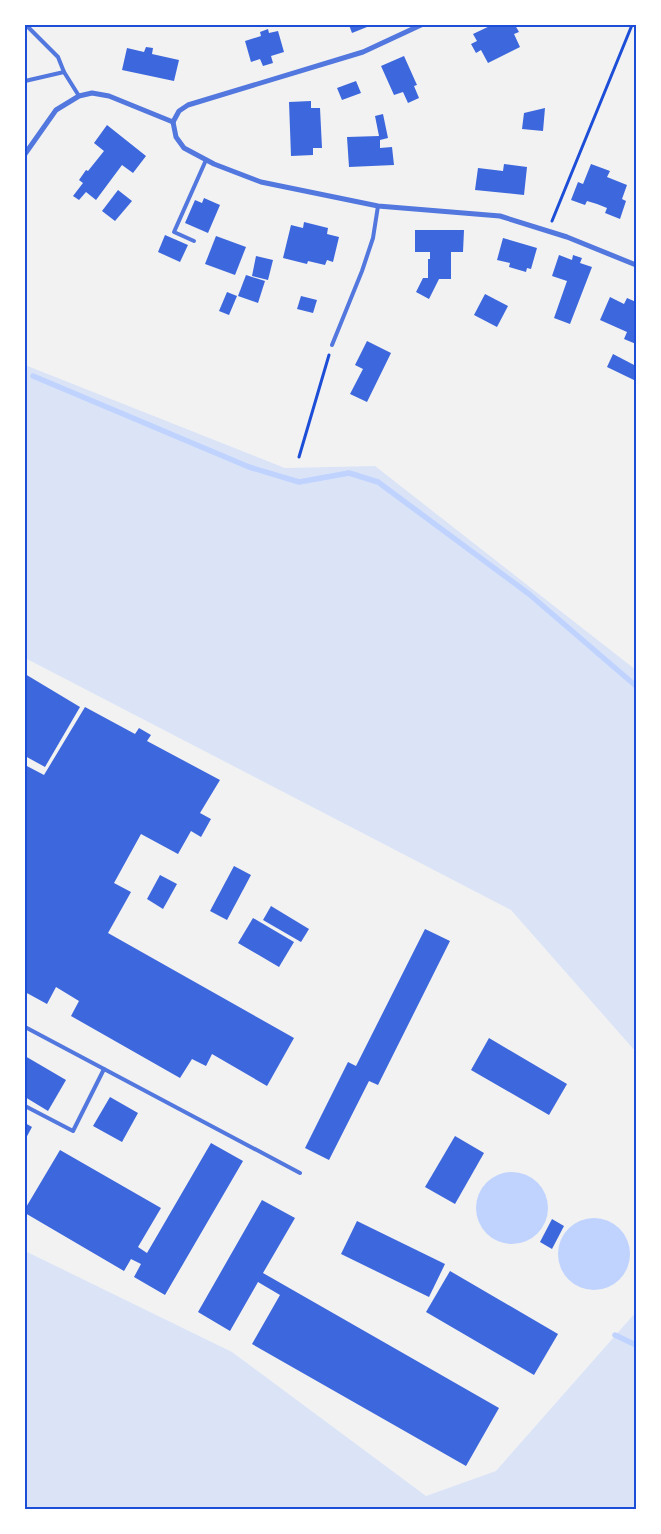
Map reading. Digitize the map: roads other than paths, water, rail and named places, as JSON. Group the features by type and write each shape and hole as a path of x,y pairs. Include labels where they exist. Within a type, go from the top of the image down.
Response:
{"street":[{"path":"421,25 363,52 188,105 179,111 173,122 176,137 184,148 206,160 261,182 378,206 500,216 549,231 636,265"},
{"path":"25,154 56,110 79,96 92,93 109,96 173,122"}],"lane":[{"path":"26,25 58,58 64,72 79,96"},
{"path":"25,82 64,72"},
{"path":"194,241 174,232 206,160"},
{"path":"332,345 362,271 373,238 378,206"},
{"path":"25,1027 300,1173"},
{"path":"25,1106 73,1131 104,1069"}],"water":[{"path":"512,1172 526,1175 538,1182 545,1194 548,1208 545,1222 538,1234 526,1241 512,1244 498,1241 486,1234 479,1222 476,1208 479,1194 486,1182 498,1175"},
{"path":"594,1218 608,1221 620,1228 627,1240 630,1254 627,1268 620,1280 608,1287 594,1290 580,1287 568,1280 561,1268 558,1254 561,1240 568,1228 580,1221"}],"waterway":[{"path":"33,376 249,467 299,482 349,473 378,482 529,594 636,686"},
{"path":"615,1335 636,1345"}]}
